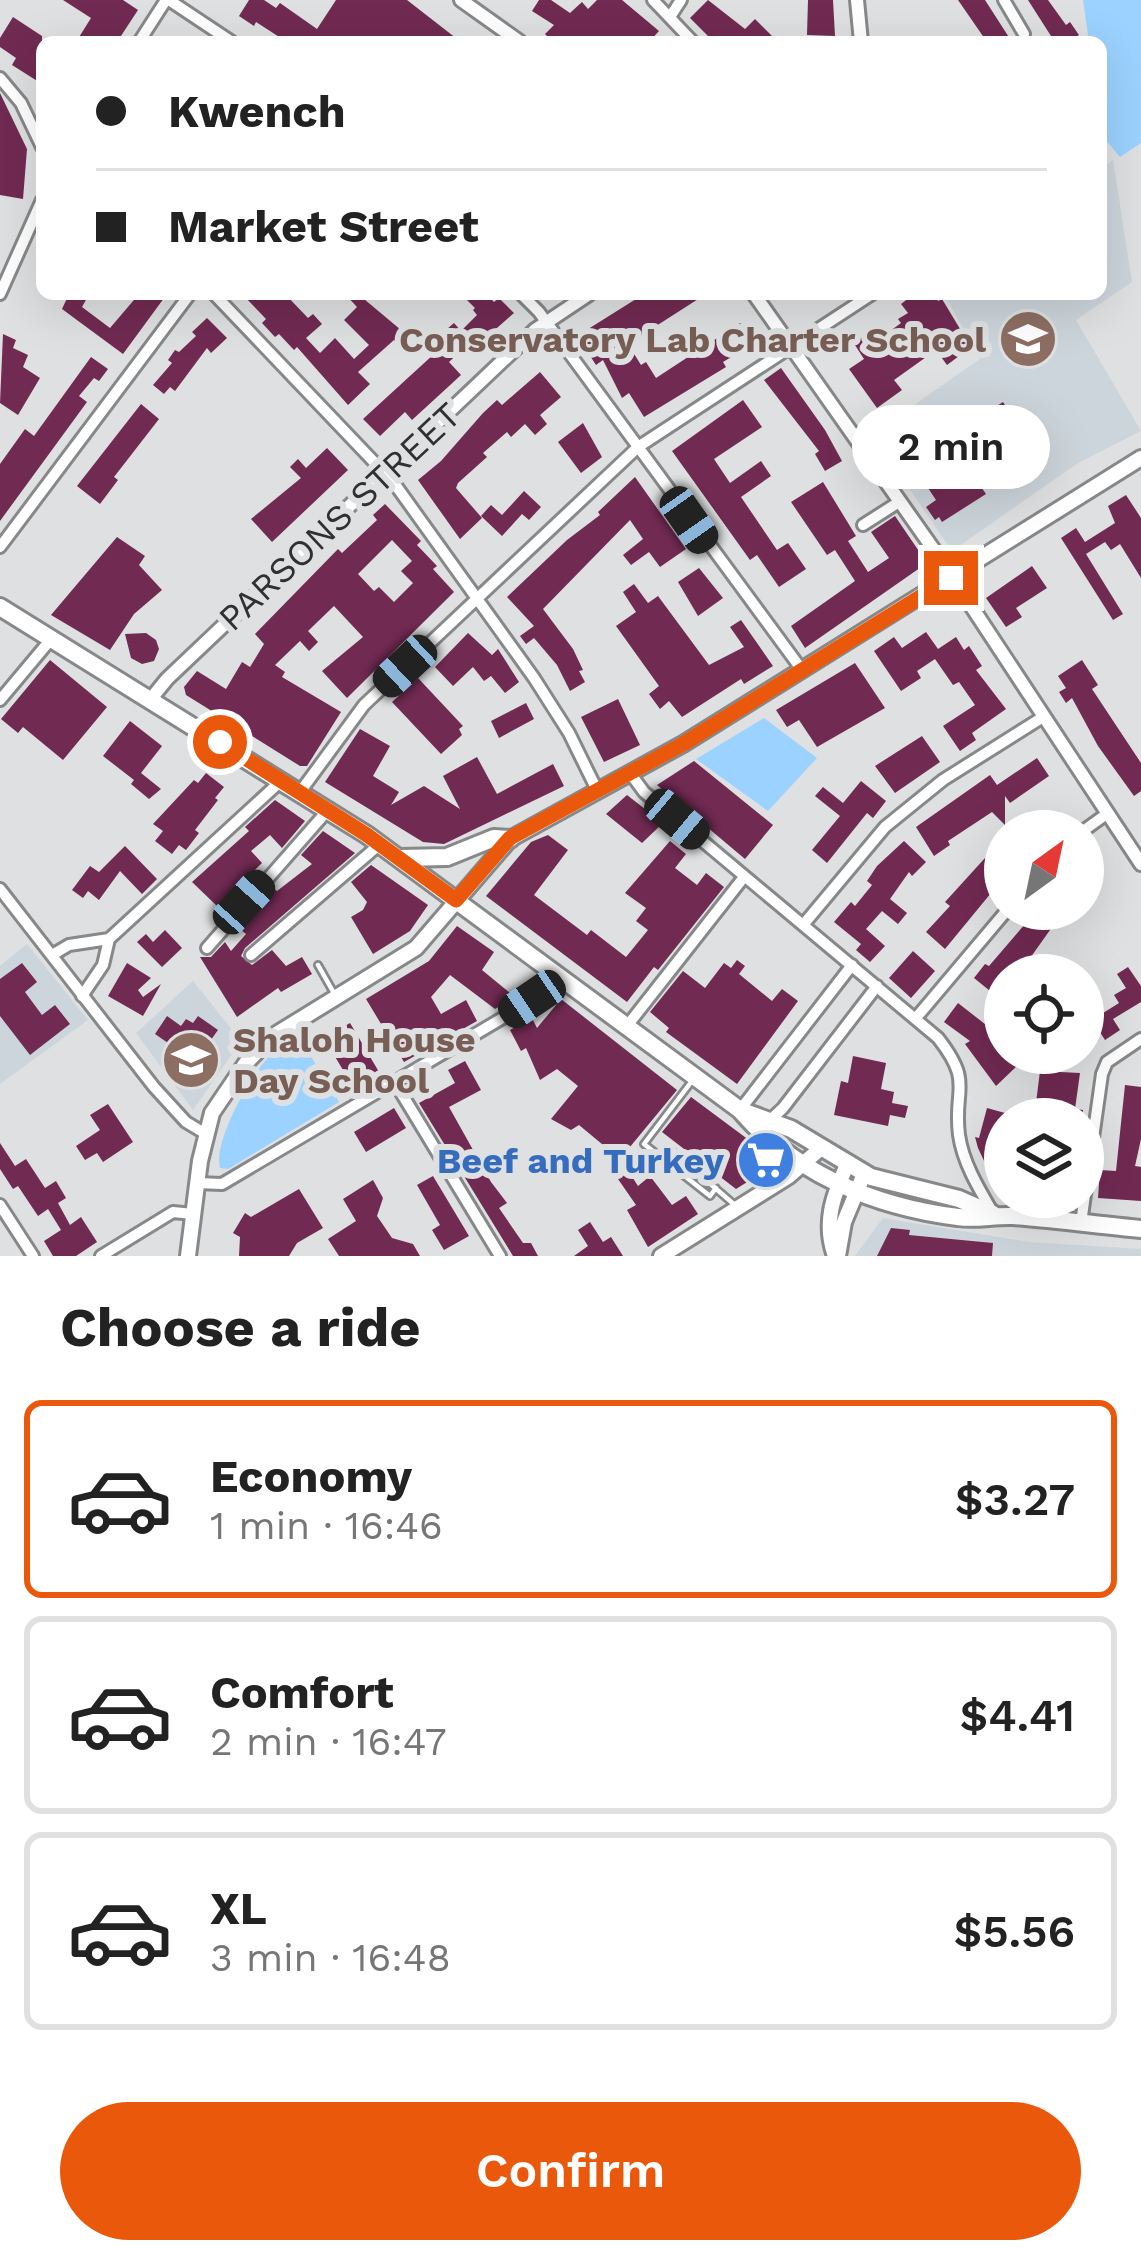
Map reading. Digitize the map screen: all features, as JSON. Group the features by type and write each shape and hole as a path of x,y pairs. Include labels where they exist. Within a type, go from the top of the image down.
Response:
{"main road":[{"path":"188,1256 212,1113 246,1063 280,1030 418,946 510,838 802,670 1136,461"},
{"path":"0,607 380,844 740,1110 855,1170 984,1210"},
{"path":"400,858 447,857 494,838 510,838"},
{"path":"765,1125 804,1164 856,1193 964,1219 984,1216"},
{"path":"661,1256 739,1208 820,1149"},
{"path":"836,1256 829,1224 838,1184 855,1170"},
{"path":"836,1256 856,1193 855,1170"},
{"path":"1027,1218 1141,1229"}],"street":[{"path":"143,36 167,0 223,36"},
{"path":"461,0 512,36"},
{"path":"653,0 687,36"},
{"path":"670,17 681,0"},
{"path":"857,0 860,36"},
{"path":"1004,0 1024,34"},
{"path":"0,78 21,103 36,134"},
{"path":"0,294 36,213"},
{"path":"0,547 185,300"},
{"path":"220,300 384,474 478,598 569,733 597,790"},
{"path":"526,300 802,670"},
{"name":"PARSONS STREET","path":"150,700 535,330 580,300"},
{"path":"758,300 1141,864"},
{"path":"300,792 364,705 638,447 862,300"},
{"path":"1136,461 1141,478"},
{"path":"862,526 898,502"},
{"path":"0,700 52,638"},
{"path":"803,925 884,827 943,780 1043,717"},
{"path":"630,772 644,792 916,1018 952,1056 961,1076 961,1143 984,1199"},
{"path":"52,956 69,945 109,939 282,780"},
{"path":"207,948 328,810"},
{"path":"1104,816 1108,813"},
{"path":"251,955 380,844"},
{"path":"627,1026 744,877"},
{"path":"0,889 154,1087 186,1122 206,1134"},
{"path":"916,1018 990,930"},
{"path":"82,996 103,965 109,939"},
{"path":"740,1110 852,965"},
{"path":"197,1183 222,1184 506,1016 545,991 558,975"},
{"path":"765,1125 877,986"},
{"path":"1081,1223 1102,1074 1106,1062 1141,1039"},
{"path":"394,1081 500,1256"},
{"path":"0,1205 33,1256"},
{"path":"101,1256 173,1213 193,1214"}],"lane":[{"path":"318,965 335,995"},
{"path":"695,1078 644,1144 710,1196 714,1186"},
{"path":"670,1154 739,1208"}],"shaded area":[{"path":"1083,0 1141,0 1141,143 1120,157 1107,142 1107,36 1088,36"},
{"name":"Conservatory Lab Charter School","path":"1113,160 1132,282 1107,299 1107,164"},
{"name":"Conservatory Lab Charter School","path":"947,300 1105,300 1076,320 1141,431 1078,463 952,551 872,434 980,359"},
{"path":"764,718 817,758 768,811 696,759"},
{"path":"27,944 88,1020 0,1084 0,966"},
{"name":"Shaloh House Day School","path":"193,981 241,1041 193,1110 136,1033"},
{"path":"297,1034 339,1102 228,1169 220,1168 227,1128 250,1082 266,1060"},
{"path":"883,1218 1029,1242 1141,1249 1141,1256 855,1256"}],"building":[{"path":"63,0 123,0 138,10 121,36 80,36 91,18"},
{"path":"249,0 264,0 276,8 280,3 317,29 336,0 407,0 453,36 278,36 239,16"},
{"path":"539,0 551,0 570,13 582,2 588,9 597,0 622,0 659,31 654,36 547,36 554,25 532,11"},
{"path":"708,0 745,29 755,19 772,36 708,36 690,18"},
{"path":"808,0 833,0 835,36 807,35"},
{"path":"958,0 985,0 1008,36 983,36"},
{"path":"1028,0 1048,0 1079,35 1051,36"},
{"path":"13,17 42,36 36,36 36,80 12,65 16,58 0,47"},
{"path":"0,93 27,149 23,199 0,195"},
{"path":"66,300 86,300 82,307 110,328 134,300 163,300 123,354 62,309"},
{"path":"248,300 291,300 308,318 313,314 322,324 306,338 320,353 335,338 354,359 369,345 344,320 357,307 351,300 365,300 407,335 398,344 394,340 358,372 370,384 348,405 297,347 294,350 279,334 275,337 262,323 266,319"},
{"path":"467,300 501,300 514,313 473,349 468,344 449,362 461,375 448,387 412,420 405,412 380,436 363,419 446,343 439,336 454,323 461,331 477,315"},
{"path":"634,300 697,300 628,344 656,378 740,323 753,344 723,362 726,367 644,417 629,393 622,398 603,360 596,365 577,336"},
{"path":"943,300 971,347 947,365 936,350 894,380 902,390 877,408 849,369 864,359 853,342 862,335 870,346 901,323 898,319 908,313 901,304"},
{"path":"207,318 227,338 211,353 207,348 175,391 170,387 164,394 153,385 172,363 168,360 175,350 179,352 196,336 192,332"},
{"path":"3,334 16,340 13,348 28,355 23,367 40,378 18,415 0,403"},
{"path":"91,357 108,369 79,396 87,402 0,521 0,464 25,429 34,436"},
{"path":"781,368 842,461 825,471 815,454 819,451 764,380"},
{"path":"540,372 561,397 540,415 547,424 535,435 525,424 511,437 507,432 458,483 456,488 482,518 460,539 418,480 497,400 502,405"},
{"path":"743,400 762,427 714,459 730,483 761,461 771,476 741,497 777,550 788,543 806,569 779,587 757,555 750,560 672,451"},
{"name":"Conservatory Lab Charter School","path":"1003,402 1015,421 1003,429 1007,435 977,455 974,450 955,462 970,485 977,481 986,494 942,522 939,517 935,520 926,507 936,500 910,471 915,468 906,454 913,438 920,434 932,437 948,426 953,434"},
{"path":"141,404 159,419 114,477 118,480 100,504 77,486"},
{"path":"583,423 602,457 581,473 558,442"},
{"path":"327,448 348,470 272,542 251,519 301,478 290,467 298,459 306,468"},
{"path":"635,477 686,549 660,567 649,552 631,565 623,555 643,539 630,520 543,609 583,670 579,671 585,682 570,691 557,665 534,638 526,644 520,636 534,626 507,597 600,515"},
{"path":"823,482 856,536 848,541 868,572 889,558 871,532 895,516 927,563 805,648 791,626 855,581 835,550 827,555 791,502"},
{"path":"524,491 541,507 529,520 522,514 502,536 481,516 491,505 502,515"},
{"path":"1126,495 1141,518 1141,578 1120,544 1111,550 1105,542 1086,554 1123,614 1113,620 1061,538 1076,528 1085,542 1115,523 1108,506"},
{"path":"385,504 421,541 417,545 454,592 347,698 322,671 363,637 334,606 308,631 318,642 309,651 300,641 275,665 285,672 282,677 341,712 307,766 300,766 186,695 184,687 197,671 226,689 242,662 250,667 264,644 255,634 338,549 342,553 377,520 373,515","holes":["392,540 412,561 401,571 413,583 394,602 358,574"]},
{"path":"117,537 145,556 139,565 162,590 134,614 110,650 51,615"},
{"path":"1032,566 1047,588 1016,608 1022,617 1006,627 986,598"},
{"path":"699,568 723,598 698,616 678,582"},
{"path":"634,584 648,603 658,596 709,665 744,647 730,627 741,620 773,666 744,684 741,679 682,717 669,701 660,709 649,694 659,686 616,626 636,612 623,592"},
{"path":"926,632 938,649 956,637 964,650 969,646 982,666 976,670 1006,709 972,733 976,740 960,751 943,726 975,705 959,682 953,685 935,659 917,671 921,678 901,691 874,651 894,637 902,648"},
{"path":"146,633 159,649 154,661 142,664 131,658 125,634"},
{"path":"468,633 492,655 498,649 519,682 505,693 491,676 484,681 473,667 453,686 435,667"},
{"path":"50,660 107,707 63,760 23,727 18,733 1,719"},
{"path":"1082,660 1098,685 1092,689 1141,763 1141,791 1134,796 1098,746 1072,698 1066,703 1059,692 1066,688 1058,676"},
{"path":"855,663 885,708 817,747 799,720 787,727 776,710"},
{"path":"418,678 463,726 459,729 462,735 441,754 392,702"},
{"path":"618,699 640,745 604,762 581,717"},
{"path":"526,703 534,719 499,738 491,721"},
{"path":"130,721 162,746 141,773 161,789 149,799 131,784 134,780 103,756"},
{"path":"360,729 390,746 373,776 399,792 391,805 424,786 460,809 443,776 477,757 497,794 553,764 564,786 444,844 423,842 325,782"},
{"path":"922,736 940,762 895,793 875,766"},
{"path":"1037,758 1049,776 1010,803 1005,796 1005,810 984,810 984,817 934,856 916,827 990,775 997,785"},
{"path":"694,761 773,825 745,859 657,785"},
{"path":"206,773 224,787 186,850 179,845 172,854 155,841 163,831 153,824"},
{"path":"861,781 886,801 873,818 867,813 827,863 812,850 840,816 815,796 823,787 843,803"},
{"path":"627,795 663,823 642,843 606,814"},
{"path":"275,800 305,821 282,848 270,835 251,851 262,863 217,906 192,882 249,831 245,827"},
{"path":"323,831 355,853 241,956 252,965 272,950 286,966 302,957 312,974 281,992 278,988 237,1017 200,957 211,957 225,942 231,951 246,934 238,927 273,888 277,891 312,864 301,855"},
{"path":"548,835 568,850 534,895 626,957 648,930 636,921 646,908 625,893 670,841 686,854 675,868 697,885 706,873 724,887 627,1002 486,896 531,842"},
{"path":"904,841 926,862 912,876 909,872 890,899 907,913 898,924 882,911 866,929 885,946 870,962 856,950 861,944 834,922 851,902 855,906 872,885 867,881 877,866"},
{"path":"125,846 157,879 142,894 120,871 99,900 88,891 83,898 72,890 90,866 99,872"},
{"path":"984,859 984,902 945,949 926,932 950,906 945,902"},
{"path":"371,865 428,905 410,931 373,954 351,917 367,902 351,882"},
{"path":"457,926 494,952 482,970 515,997 495,1009 450,975 431,997 441,1014 466,1000 477,1021 404,1062 366,999 429,961"},
{"path":"165,930 182,948 162,967 137,942 146,934 153,942"},
{"path":"1020,930 1050,930 1033,954 999,954"},
{"path":"913,951 935,971 911,998 889,978"},
{"path":"737,960 745,966 739,974 772,1001 782,989 798,1001 737,1084 666,1032 669,1028 650,1012 683,971 705,988 724,963 731,968"},
{"path":"22,963 37,982 25,992 42,1015 55,1005 70,1024 30,1055 0,1016 0,979"},
{"path":"127,963 151,978 138,990 143,997 161,984 143,1016 108,996"},
{"path":"984,965 984,986 974,978"},
{"path":"1128,967 1141,986 1141,1002 1113,1019 1120,1030 1105,1040 1104,1012 1119,1003 1114,995 1126,988 1117,974"},
{"path":"561,999 677,1090 620,1159 579,1125 571,1130 551,1119 578,1086 557,1069 540,1080 526,1048 521,1051 510,1030 532,1018 537,1028"},
{"path":"958,1003 984,1023 984,1070 965,1044 970,1041 944,1022"},
{"path":"167,1016 181,1026 198,1016 218,1030 188,1072 168,1058 171,1054 164,1049 168,1043 155,1034"},
{"path":"350,1023 382,1077 356,1092 324,1038"},
{"path":"853,1056 886,1063 881,1089 894,1092 892,1103 908,1106 905,1118 890,1115 888,1126 834,1115 841,1081 848,1083"},
{"path":"465,1061 481,1090 449,1107 507,1203 499,1208 538,1256 513,1256 419,1103 455,1083 448,1070"},
{"path":"987,1074 1009,1074 996,1086"},
{"path":"1040,1074 1080,1074 1077,1098 1037,1098"},
{"path":"1125,1085 1141,1087 1141,1139 1135,1166 1141,1167 1141,1201 1104,1198 1104,1170 1116,1171"},
{"path":"691,1097 773,1158 771,1167 736,1189 662,1132"},
{"path":"108,1104 133,1142 103,1162 97,1153 85,1160 76,1146 100,1130 90,1115"},
{"path":"394,1108 406,1128 366,1152 354,1132"},
{"path":"984,1119 984,1161 975,1137 979,1138"},
{"path":"0,1143 15,1166 26,1159 45,1188 56,1181 66,1198 58,1203 70,1225 81,1217 97,1242 76,1256 53,1256 44,1241 61,1230 48,1209 38,1216 18,1186 13,1189 0,1169"},
{"path":"629,1172 638,1186 650,1176 672,1205 686,1196 698,1214 648,1247 627,1210 636,1205 618,1179"},
{"path":"433,1176 469,1236 444,1250 432,1230 440,1225 417,1185"},
{"path":"373,1180 383,1198 377,1216 392,1238 413,1244 420,1256 339,1256 328,1239 356,1221 343,1199"},
{"path":"299,1189 323,1228 297,1243 289,1256 239,1256 240,1237 233,1233 245,1213 251,1217"},
{"path":"590,1222 603,1242 611,1237 623,1256 574,1256 588,1246 578,1230"},
{"path":"891,1228 910,1230 909,1235 993,1243 992,1256 877,1256"}],"place":[{"name":"Conservatory Lab Charter School","path":"1028,339"},
{"name":"Shaloh House Day School","path":"191,1060"},
{"name":"Beef and Turkey","path":"766,1160"}],"route":[{"path":"220,742 367,835 456,900 510,838 683,744 951,578"}]}
